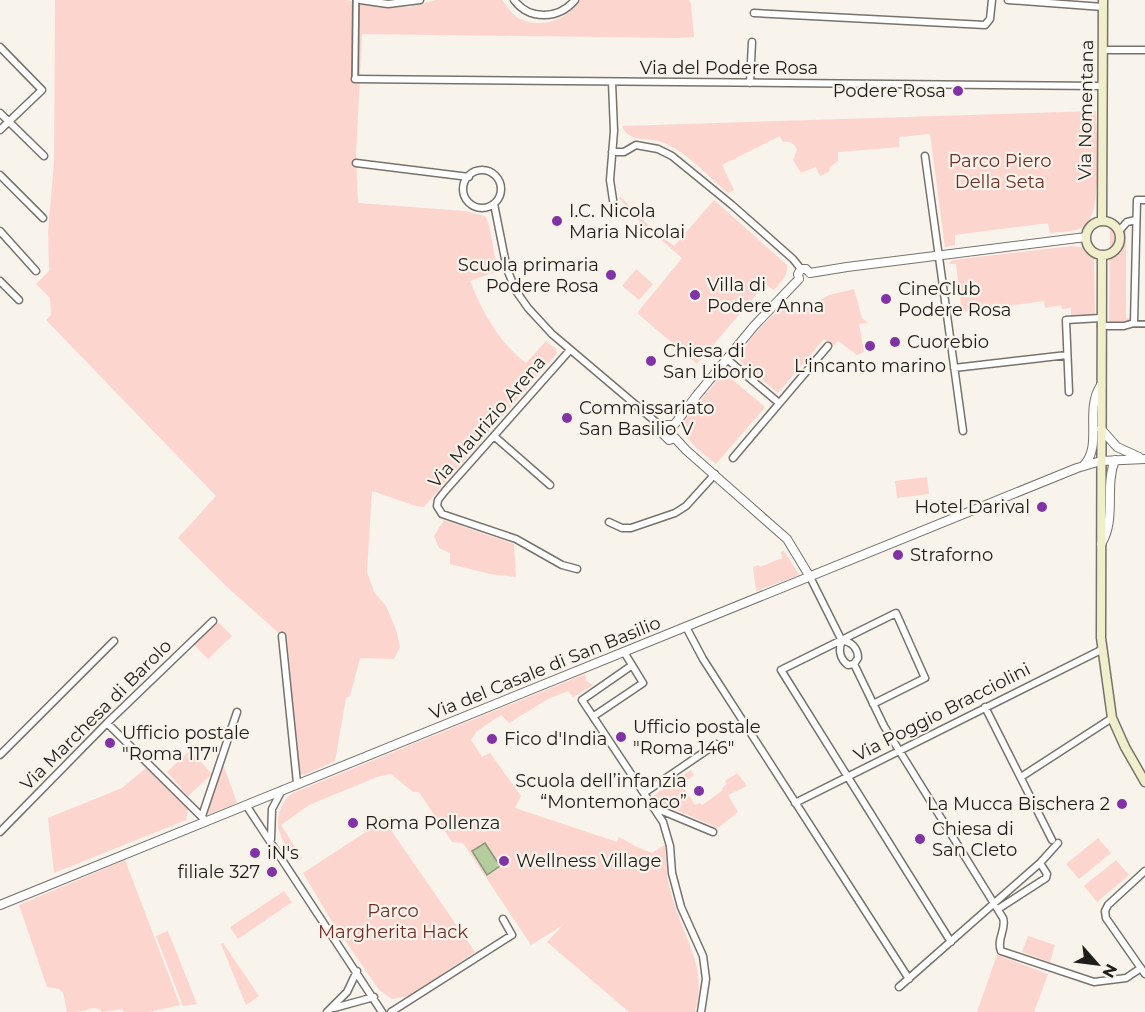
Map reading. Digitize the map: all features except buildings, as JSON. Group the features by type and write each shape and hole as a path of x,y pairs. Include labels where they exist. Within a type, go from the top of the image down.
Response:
{"main road":[{"name":"Via Nomentana","path":"1102,220 1103,4"},
{"path":"1102,220 1110,222 1119,231 1118,247 1112,253 1102,255 1089,248 1086,237 1091,225 1102,220"},
{"path":"1102,255 1103,649 1112,718 1145,782"}],"street":[{"path":"355,79 358,0 388,4 420,0"},
{"path":"514,0 527,12 544,15 563,11 575,0"},
{"path":"754,13 985,25 990,19 992,0"},
{"path":"1008,0 1103,4"},
{"path":"750,83 752,42"},
{"path":"0,47 42,90 0,130"},
{"path":"1103,51 1145,50"},
{"name":"Via del Podere Rosa","path":"355,79 1102,86"},
{"path":"612,82 615,131 610,180 613,200"},
{"path":"0,113 44,156"},
{"path":"612,152 624,152 636,145 658,149 672,156 732,205 793,259 801,269 805,268 810,273"},
{"path":"925,156 963,431"},
{"path":"356,164 469,177"},
{"path":"479,171 486,171 496,177 501,188 498,200 494,204 482,208 471,204 464,194 469,177 479,171"},
{"path":"0,175 43,218"},
{"path":"1134,324 1137,200 1145,200"},
{"path":"494,204 503,257 519,295 541,323 570,350 663,428"},
{"path":"1119,231 1127,222 1136,220"},
{"path":"0,231 36,271"},
{"path":"810,273 1086,237"},
{"path":"799,279 798,274 801,269"},
{"path":"799,279 810,278 810,273"},
{"path":"674,425 777,301 799,279"},
{"path":"0,281 19,300"},
{"path":"1069,392 1066,320 1124,326 1145,324"},
{"path":"734,458 828,345"},
{"name":"Via Maurizio Arena","path":"570,350 442,494 438,503 439,511 444,515 516,539 562,565 577,570"},
{"path":"954,368 1067,355"},
{"path":"727,360 779,403"},
{"path":"1083,466 1092,451 1093,404 1101,385"},
{"path":"663,428 667,425 674,425"},
{"path":"674,425 678,430 675,438"},
{"path":"663,428 662,433 666,438 675,438 787,539 810,577 842,641 839,648 844,661 848,665 854,664 858,658 857,650 851,643 842,641"},
{"path":"1101,429 1117,447 1144,459"},
{"path":"494,436 550,485"},
{"name":"Via del Casale di San Basilio","path":"0,904 197,825 204,819 246,805 1083,466 1101,461 1144,459"},
{"path":"1101,544 1108,531 1111,471 1115,460"},
{"path":"609,522 622,528 631,528 675,513 686,506 715,474"},
{"path":"873,704 925,678 896,613 782,670 951,942"},
{"name":"Via Marchesa di Barolo","path":"0,832 106,723 213,621"},
{"path":"686,627 703,659 909,979"},
{"path":"282,636 297,783"},
{"path":"0,755 114,641"},
{"name":"Via Poggio Bracciolini","path":"795,803 1103,649"},
{"path":"594,716 643,683 624,652"},
{"path":"854,664 898,751 996,906 1004,922 999,941 1001,951 1094,982 1120,980 1143,971 1106,918 1105,911 1108,905 1145,871"},
{"path":"632,666 582,700 663,822 668,836 671,868 681,907 703,956 706,979 701,1012"},
{"path":"899,987 996,906 1040,863 1055,841 985,707"},
{"path":"106,723 204,819 237,712"},
{"path":"1021,777 1112,718"},
{"path":"644,793 716,744"},
{"path":"271,840 272,808 282,790"},
{"path":"246,805 382,1012"},
{"path":"192,807 197,825"},
{"path":"653,807 713,832"},
{"path":"996,906 1046,878 1047,874 1040,863"},
{"path":"391,1012 512,934 503,920"},
{"path":"330,1010 347,992 357,971"},
{"path":"330,1010 374,997"}],"green space":[{"path":"55,0 347,0 363,5 409,7 436,0 502,0 518,18 536,23 561,18 580,0 689,0 691,4 694,37 362,34 356,157 358,203 465,211 485,216 498,271 470,281 480,304 500,336 526,363 546,341 556,349 557,353 424,507 372,491 367,572 374,592 386,606 400,647 394,659 360,658 350,696 346,698 335,761 304,775 299,773 287,637 282,636 227,587 178,538 216,496 46,320 51,315 50,298 36,284 49,271 48,232 54,163"},
{"name":"Parco Piero Della Seta","path":"1096,111 1097,188 1095,203 1086,225 1074,230 1050,233 1048,223 955,235 955,245 945,247 930,134 899,137 899,147 838,152 838,161 830,167 829,172 820,176 816,167 801,173 793,160 796,148 792,143 783,142 780,136 722,165 734,190 728,193 697,165 671,146 629,135 622,126"},
{"path":"621,197 649,226 674,246 714,200 787,265 785,276 774,290 765,284 697,364 637,313 682,258 640,222 619,198"},
{"path":"1110,229 1126,229 1126,318 1131,318 1131,323 1109,324"},
{"path":"1072,246 1086,249 1094,259 1095,314 1071,316 1071,308 1062,309 1061,305 1045,308 1044,301 954,313 954,308 961,306 956,264 949,264 952,260"},
{"path":"636,269 653,284 639,300 622,286"},
{"path":"854,289 862,318 868,323 859,324 864,352 857,355 838,341 833,346 824,339 778,393 743,364 740,359 747,344 787,302 797,314 829,295"},
{"path":"727,375 765,407 716,464 689,440 684,420 721,376"},
{"path":"927,477 929,494 897,498 895,481"},
{"path":"444,520 514,544 516,577 490,574 450,564 450,553 439,548 434,536"},
{"path":"784,551 799,575 756,591 753,567 758,565 760,567 782,558 781,552"},
{"path":"218,622 232,636 208,659 194,645"},
{"path":"585,674 586,681 593,685 573,697 568,691 548,699 509,723 501,715 477,731 471,740 482,757 490,753 521,796 515,808 617,842 619,837 652,853 666,844 671,893 695,959 699,984 695,1012 629,1012 547,942 563,925 531,945 463,843 452,842 419,792 413,792 391,774 377,777 309,805 281,825 302,858 297,862 280,834 279,812 286,799 293,793"},
{"path":"190,750 212,774 188,796 167,772"},
{"path":"223,764 237,803 209,814 206,811"},
{"path":"146,768 188,809 186,820 54,873 48,818 122,788"},
{"path":"691,770 694,775 686,781 688,785 684,788 695,805 700,803 702,805 723,790 722,788 727,784 725,781 737,773 747,786 728,795 738,812 718,828 656,801 653,796"},
{"name":"Parco Margherita Hack","path":"384,820 475,952 409,996 392,999 379,990 331,920 303,873"},
{"path":"1098,838 1111,853 1079,879 1066,864"},
{"path":"125,860 180,1005 149,1012 124,1012 122,1009 102,1012 95,1008 67,1012 63,993 59,989 47,987 19,905"},
{"path":"1116,860 1129,875 1097,902 1084,886"},
{"path":"284,891 292,902 238,939 230,927"},
{"path":"168,931 197,1004 183,1006 156,936"},
{"path":"1028,936 1055,945 1050,962 1022,952"},
{"path":"223,943 259,996 246,1005 221,944"},
{"path":"997,955 1048,974 1034,1012 977,1012"}],"shaded area":[{"path":"485,843 500,866 487,875 472,851"}],"place":[{"name":"Podere Rosa","path":"958,91"},
{"name":"I.C. Nicola Maria Nicolai","path":"557,221"},
{"name":"Scuola primaria Podere Rosa","path":"611,275"},
{"name":"Villa di Podere Anna","path":"695,295"},
{"name":"CineClub Podere Rosa","path":"886,299"},
{"name":"Cuorebio","path":"895,342"},
{"name":"L'incanto marino","path":"870,346"},
{"name":"Chiesa di San Liborio","path":"651,361"},
{"name":"Commissariato San Basilio V","path":"567,418"},
{"name":"Hotel Darival","path":"1042,507"},
{"name":"Straforno","path":"898,555"},
{"name":"Ufficio postale \"Roma 146\"","path":"621,737"},
{"name":"Fico d'India","path":"492,739"},
{"name":"Ufficio postale \"Roma 117\"","path":"110,743"},
{"name":"Scuola dell’infanzia “Montemonaco”","path":"699,791"},
{"name":"La Mucca Bischera 2","path":"1122,804"},
{"name":"Roma Pollenza","path":"353,823"},
{"name":"Chiesa di San Cleto","path":"920,839"},
{"name":"iN's","path":"255,853"},
{"name":"Wellness Village","path":"504,861"},
{"name":"filiale 327","path":"272,872"}]}
